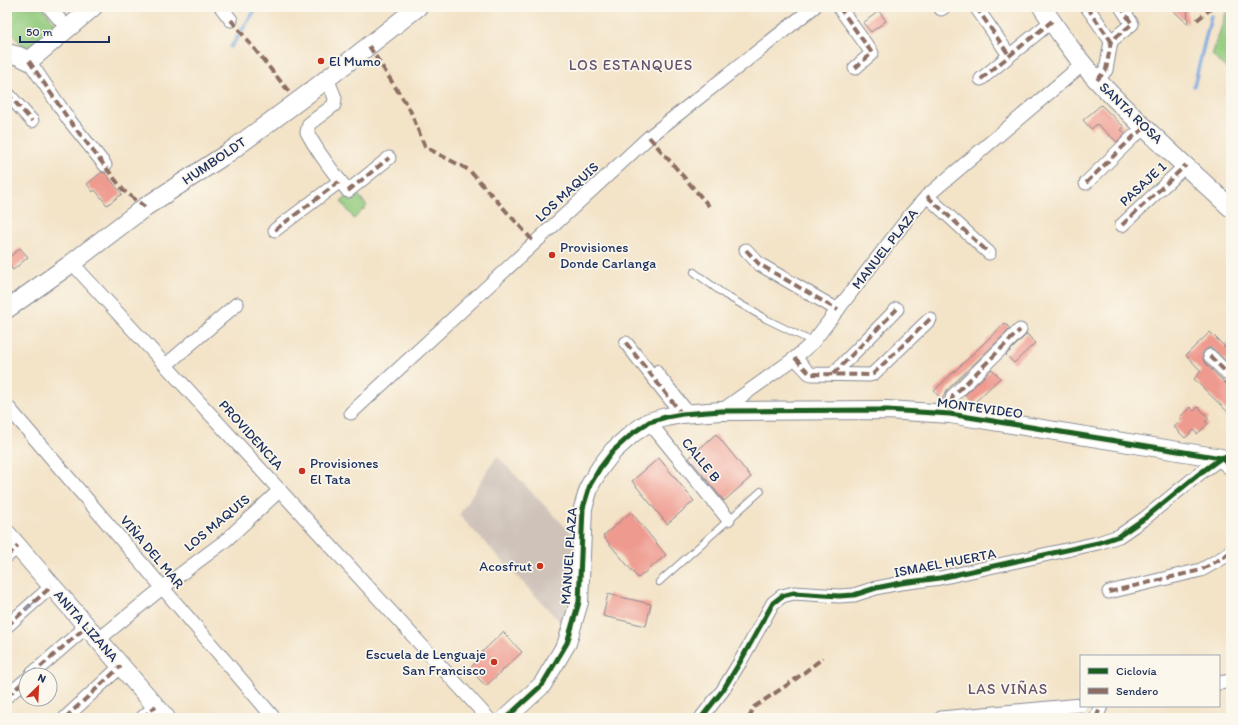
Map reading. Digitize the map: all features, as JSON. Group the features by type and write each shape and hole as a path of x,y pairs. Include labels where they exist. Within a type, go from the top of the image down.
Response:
{"street":[{"path":"49,7 67,28"},
{"path":"29,61 93,7"},
{"path":"221,7 231,20"},
{"name":"HUMBOLDT","path":"7,309 72,263 145,207 228,153 418,7"},
{"name":"LOS MAQUIS","path":"351,413 649,137 814,7"},
{"path":"839,7 872,53 855,68"},
{"path":"976,7 1009,55"},
{"path":"1087,7 1111,41"},
{"path":"1097,80 1106,70 1111,41 1132,24 1121,7"},
{"path":"981,79 1009,55 1047,14"},
{"name":"SANTA ROSA","path":"1047,14 1083,64 1097,80 1145,128 1231,208"},
{"path":"7,54 19,56 29,61 69,120 105,165"},
{"name":"MANUEL PLAZA","path":"506,718 542,684 567,643 579,602 583,508 590,485 600,468 613,451 650,422 687,413 721,411 796,358 813,342 911,214 927,196 1083,64"},
{"path":"327,78 336,98 334,105 309,124 307,132 314,146 344,186"},
{"path":"7,93 32,121"},
{"path":"1086,183 1134,136 1145,128"},
{"path":"275,230 389,158"},
{"name":"PASAJE 1","path":"1122,225 1186,166"},
{"path":"927,196 989,253"},
{"path":"746,250 759,264 838,310"},
{"name":"PROVIDENCIA","path":"72,263 488,718"},
{"path":"166,365 237,304"},
{"path":"833,374 897,309"},
{"path":"796,358 809,373 873,374 930,319"},
{"path":"950,414 953,396 1020,330"},
{"path":"626,343 687,413"},
{"path":"1210,356 1231,377"},
{"name":"VIÑA DEL MAR","path":"7,406 274,718"},
{"name":"MONTEVIDEO","path":"721,411 888,410 950,414 1228,460"},
{"name":"CALLE B","path":"650,422 728,519"},
{"name":"ISMAEL HUERTA","path":"701,718 723,690 774,603 782,596 794,593 839,596 854,595 876,588 940,578 1098,543 1118,536 1145,518 1199,474 1228,460"},
{"name":"LOS MAQUIS","path":"43,667 162,588 225,541 280,490"},
{"name":"ANITA LIZANA","path":"11,545 52,586 161,712"},
{"path":"1110,592 1201,570 1224,557 1231,551"},
{"path":"7,626 52,586"},
{"path":"65,718 121,666"},
{"path":"1220,683 1231,681"},
{"path":"7,696 18,687"},
{"path":"941,718 1080,705"},
{"path":"1096,718 1101,707"},
{"path":"142,718 161,712"}],"lane":[{"path":"694,272 725,295 766,319 813,342"},
{"path":"656,368 687,413"},
{"path":"659,582 761,491"}],"shaded area":[{"name":"Acosfrut","path":"497,456 574,536 569,597 562,624 459,515"}],"green space":[{"path":"7,7 42,7 55,23 55,30 37,47 23,46 7,28"},
{"path":"1228,7 1231,7 1231,73 1212,55"},
{"path":"356,192 367,206 354,219 341,201"}],"building":[{"path":"1169,7 1187,7 1188,24"},
{"path":"879,11 886,21 871,32 863,23"},
{"path":"1101,105 1124,127 1121,130 1125,133 1117,142 1097,124 1091,129 1083,120"},
{"path":"102,172 105,173 122,194 107,205 95,190 93,192 87,184"},
{"path":"20,248 28,257 13,270 7,263 7,259"},
{"path":"1005,323 1010,329 947,390 942,400 934,391"},
{"path":"1210,332 1225,347 1231,340 1231,366 1212,348 1208,348 1202,354 1204,362 1225,383 1231,385 1231,415 1194,379 1201,371 1186,355"},
{"path":"1027,334 1035,343 1014,363 1006,355"},
{"path":"992,369 1000,378 973,404 965,395"},
{"path":"1190,407 1194,411 1198,407 1209,418 1205,421 1208,424 1197,434 1194,430 1185,438 1174,427 1182,420 1180,417"},
{"path":"716,434 751,477 724,501 689,458"},
{"path":"659,458 694,501 667,524 632,481"},
{"path":"631,512 666,555 638,578 603,536"},
{"path":"608,594 651,604 646,626 603,616"},
{"name":"Escuela de Lenguaje San Francisco","path":"503,632 522,652 486,686 469,669 484,654 482,652"}],"waterway":[{"path":"231,47 257,7"},
{"path":"1194,86 1211,16"}],"marked path":[{"path":"839,7 872,53 855,68"},
{"path":"976,7 1009,55"},
{"path":"1087,7 1111,41"},
{"path":"1097,80 1106,70 1111,41 1132,24 1121,7"},
{"path":"1197,20 1213,7"},
{"path":"231,20 290,93"},
{"path":"981,79 1052,21"},
{"path":"369,46 410,110 425,147 469,170 535,243"},
{"path":"29,61 69,120 124,191 145,207"},
{"path":"7,93 32,121"},
{"path":"1086,183 1134,136 1145,128"},
{"path":"649,137 709,206"},
{"path":"348,191 389,158"},
{"path":"1122,225 1186,165"},
{"path":"275,230 340,181"},
{"path":"927,196 989,253"},
{"path":"746,250 759,264 838,310"},
{"path":"833,374 897,309"},
{"path":"795,358 809,373 812,374 873,374 930,319"},
{"path":"950,414 953,396 1020,330"},
{"path":"626,343 682,414"},
{"path":"1210,356 1231,377"},
{"path":"7,556 18,546"},
{"path":"1109,592 1201,570 1224,557 1231,551"},
{"path":"7,626 52,586"},
{"path":"40,667 87,626"},
{"path":"749,718 754,707 793,681 823,658"},
{"path":"65,718 121,666"},
{"path":"7,696 18,687"},
{"path":"142,718 156,706"},
{"path":"1096,718 1101,707"}],"cycle path":[{"path":"506,718 542,685 567,643 579,602 583,508 590,485 600,468 613,451 633,433 649,422 682,414 721,411 887,410 950,414 1221,458 1231,466"},
{"path":"701,718 723,690 773,603 782,596 794,593 839,596 854,595 876,588 940,578 1098,543 1119,536 1145,518 1221,458 1231,455"}],"place":[{"name":"El Mumo","path":"321,61"},
{"name":"Provisiones Donde Carlanga","path":"552,255"},
{"name":"Provisiones El Tata","path":"302,471"},
{"name":"Acosfrut","path":"540,566"},
{"name":"Escuela de Lenguaje San Francisco","path":"494,662"}],"district":[{"name":"LOS ESTANQUES","path":"631,65"},
{"name":"LAS VIÑAS","path":"1008,689"}]}
